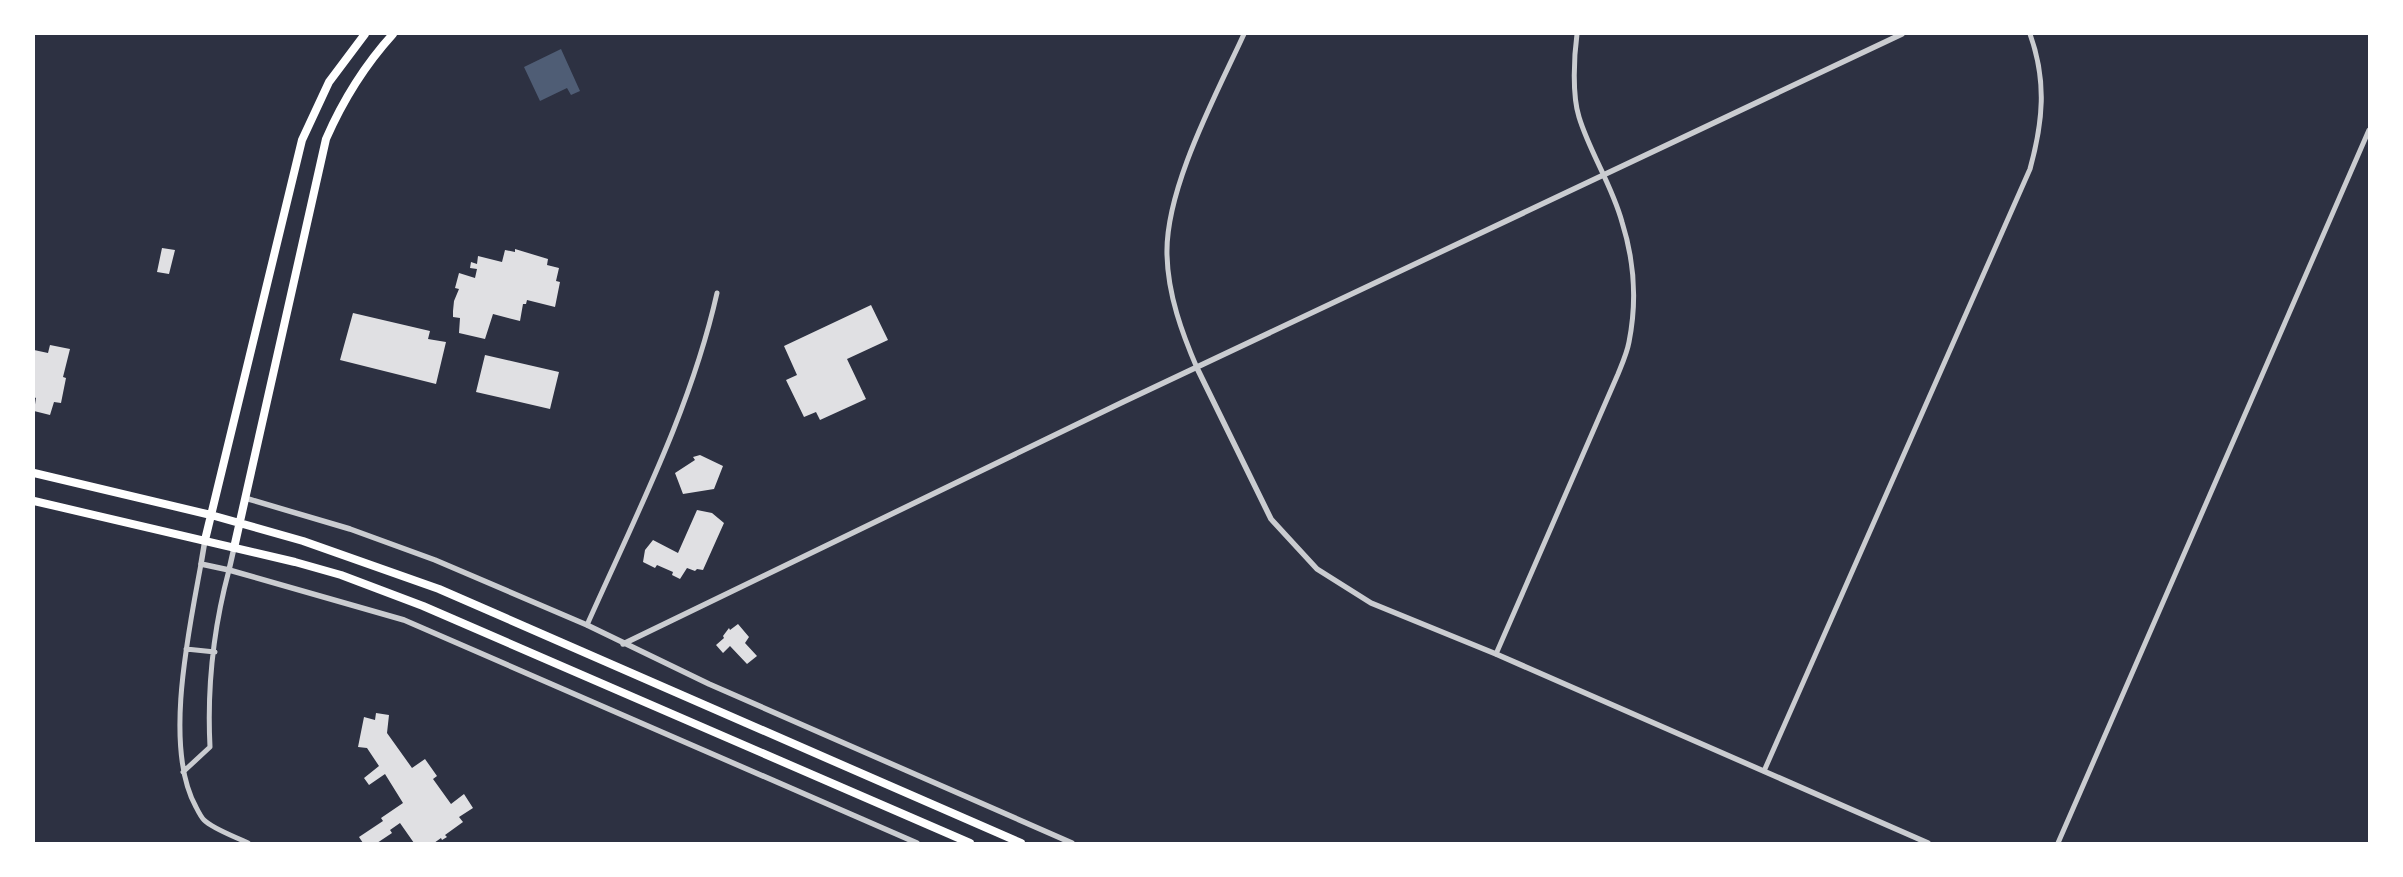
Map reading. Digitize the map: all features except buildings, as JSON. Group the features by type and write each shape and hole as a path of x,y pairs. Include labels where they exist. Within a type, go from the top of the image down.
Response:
{"main road":[{"path":"205,540 302,140 329,82 365,34"},
{"path":"234,548 326,139 340,108 363,69 393,34"},
{"path":"34,473 211,515 330,550 439,590 1021,843"},
{"path":"34,501 205,540 341,575 423,606 970,843"}],"street":[{"path":"1244,34 1184,169 1174,198 1167,255 1172,290 1181,330 1197,368 1271,520 1317,569 1371,602 1496,654 1928,843"},
{"path":"1496,654 1618,374 1629,344 1634,300 1629,250 1622,221 1578,115 1573,57 1577,34"},
{"path":"623,644 1106,410 1902,34"},
{"path":"1764,771 2030,169 2042,115 2041,81 2037,52 2030,34"},
{"path":"2058,843 2369,130"},
{"path":"586,625 667,446 706,343 717,293"},
{"path":"246,498 350,529 435,560 586,625 709,684 1072,843"},
{"path":"205,540 186,649 181,728 183,772 189,794 203,820 248,843"},
{"path":"183,772 210,747 208,711 215,652 234,548"},
{"path":"200,564 229,570 404,620 917,843"},
{"path":"186,649 215,652"}],"water":[{"path":"561,49 580,91 571,95 567,88 540,101 524,67"}]}
